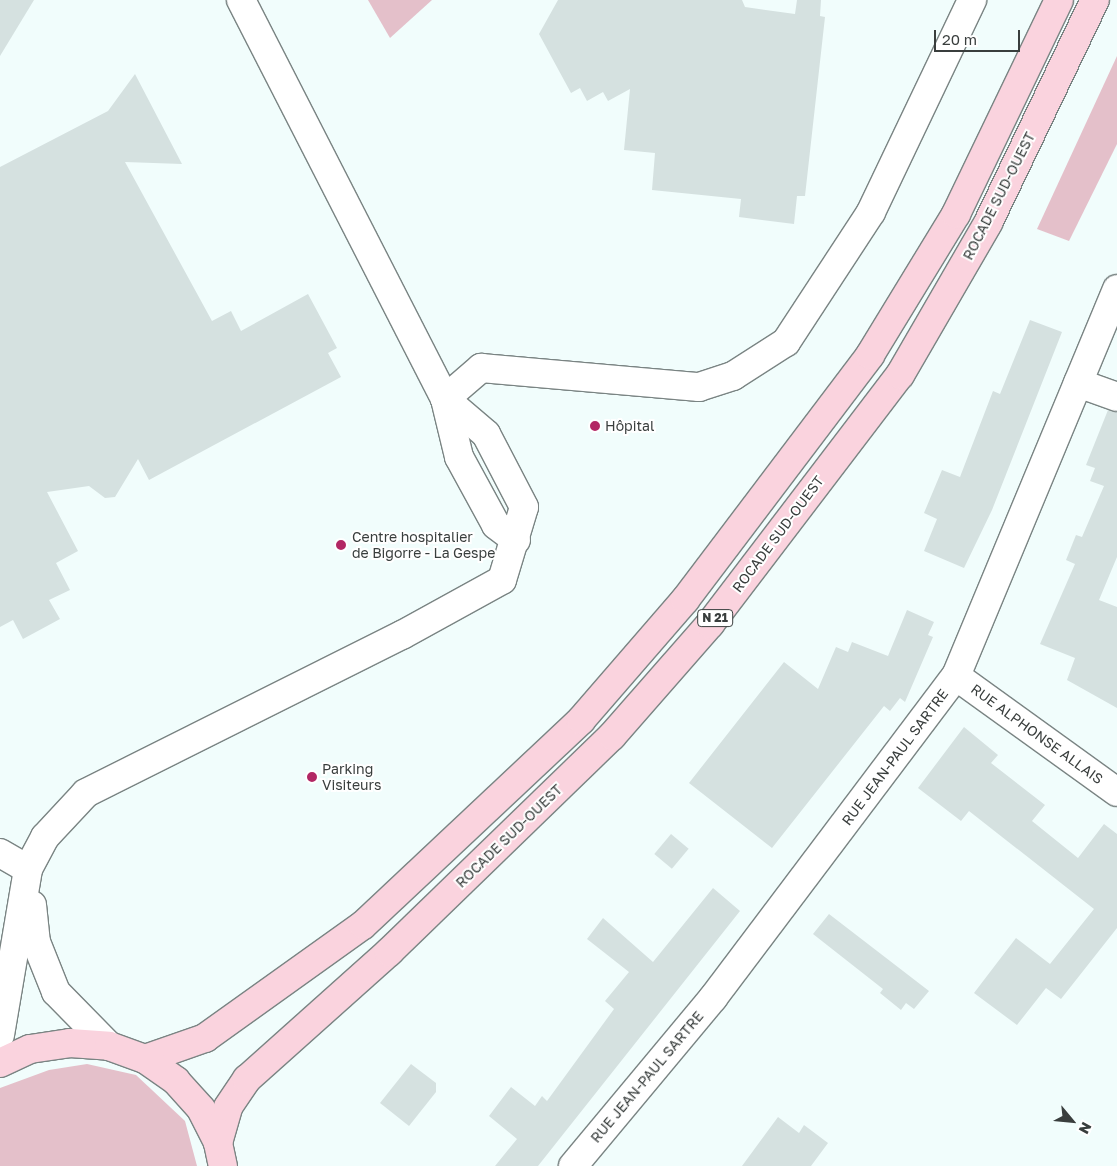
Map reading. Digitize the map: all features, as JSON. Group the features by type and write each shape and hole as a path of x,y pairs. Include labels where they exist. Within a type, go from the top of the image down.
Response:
{"main road":[{"name":"N 21","path":"145,1060 205,1038 363,925 581,720 685,600 870,355 956,214 1059,0"},
{"name":"ROCADE SUD-OUEST","path":"220,1154 228,1108 247,1079 389,952 612,736 710,624 900,376 988,223 1095,0"},
{"path":"0,1063 30,1049 70,1042 109,1046 145,1060 176,1080 201,1109 220,1154"}],"street":[{"path":"0,1035 28,869 45,837 86,793 402,635 502,580 516,540 496,524 459,457 445,399 241,0"},
{"path":"445,399 481,368 699,386 733,376 786,342 871,212 972,0"},
{"name":"RUE JEAN-PAUL SARTRE","path":"573,1166 713,998 956,676 1117,289"},
{"path":"1078,382 1117,397"},
{"name":"RUE ALPHONSE ALLAIS","path":"956,676 1117,792"},
{"path":"0,853 28,869"},
{"path":"28,869 36,942 56,992 109,1046"}],"shaded area":[{"path":"368,0 432,0 390,38"},
{"path":"1117,56 1117,144 1069,241 1037,229"},
{"path":"87,1064 136,1075 185,1121 197,1166 0,1166 0,1088 49,1070"}],"building":[{"path":"0,0 34,0 0,56"},
{"path":"558,0 742,0 745,7 795,14 797,0 821,0 820,16 825,17 805,196 797,196 794,224 739,217 741,199 652,190 655,153 624,150 630,89 608,101 603,92 587,101 580,88 571,93 539,34"},
{"path":"135,74 182,164 125,162 212,321 231,311 241,331 308,294 337,348 328,353 341,377 149,480 138,459 115,497 105,498 89,486 47,492 78,551 56,563 70,590 49,600 60,619 23,639 13,620 0,627 0,167 108,111"},
{"path":"1030,320 1062,332 992,510 964,568 924,551 937,519 924,513 942,470 960,477 993,391 1000,394"},
{"path":"1108,410 1117,412 1117,557 1099,600 1117,607 1117,708 1067,680 1075,658 1040,644 1075,564 1066,560 1076,535 1082,537 1104,486 1090,481 1095,468 1086,465"},
{"path":"907,610 934,622 928,635 933,637 905,702 900,698 890,711 884,706 772,848 689,783 784,662 818,689 836,647 848,652 852,642 888,656"},
{"path":"964,727 998,755 991,763 1045,805 1032,821 1078,858 1104,824 1117,834 1117,928 1061,999 1046,988 1017,1025 974,993 1016,938 1050,964 1094,909 969,811 961,821 918,788"},
{"path":"671,834 689,849 672,869 654,854"},
{"path":"713,888 740,911 538,1166 495,1166 517,1139 489,1116 511,1087 535,1106 542,1096 547,1101 614,1009 605,1001 629,972 587,939 603,918 653,962"},
{"path":"829,914 929,991 914,1009 906,1003 901,1010 880,993 883,989 813,934"},
{"path":"411,1064 436,1083 436,1092 409,1126 380,1103"},
{"path":"778,1117 799,1133 804,1125 828,1143 811,1166 742,1166"}],"place":[{"name":"Hôpital","path":"595,426"},
{"name":"Centre hospitalier de Bigorre - La Gespe","path":"341,545"},
{"name":"Parking Visiteurs","path":"312,777"}]}
